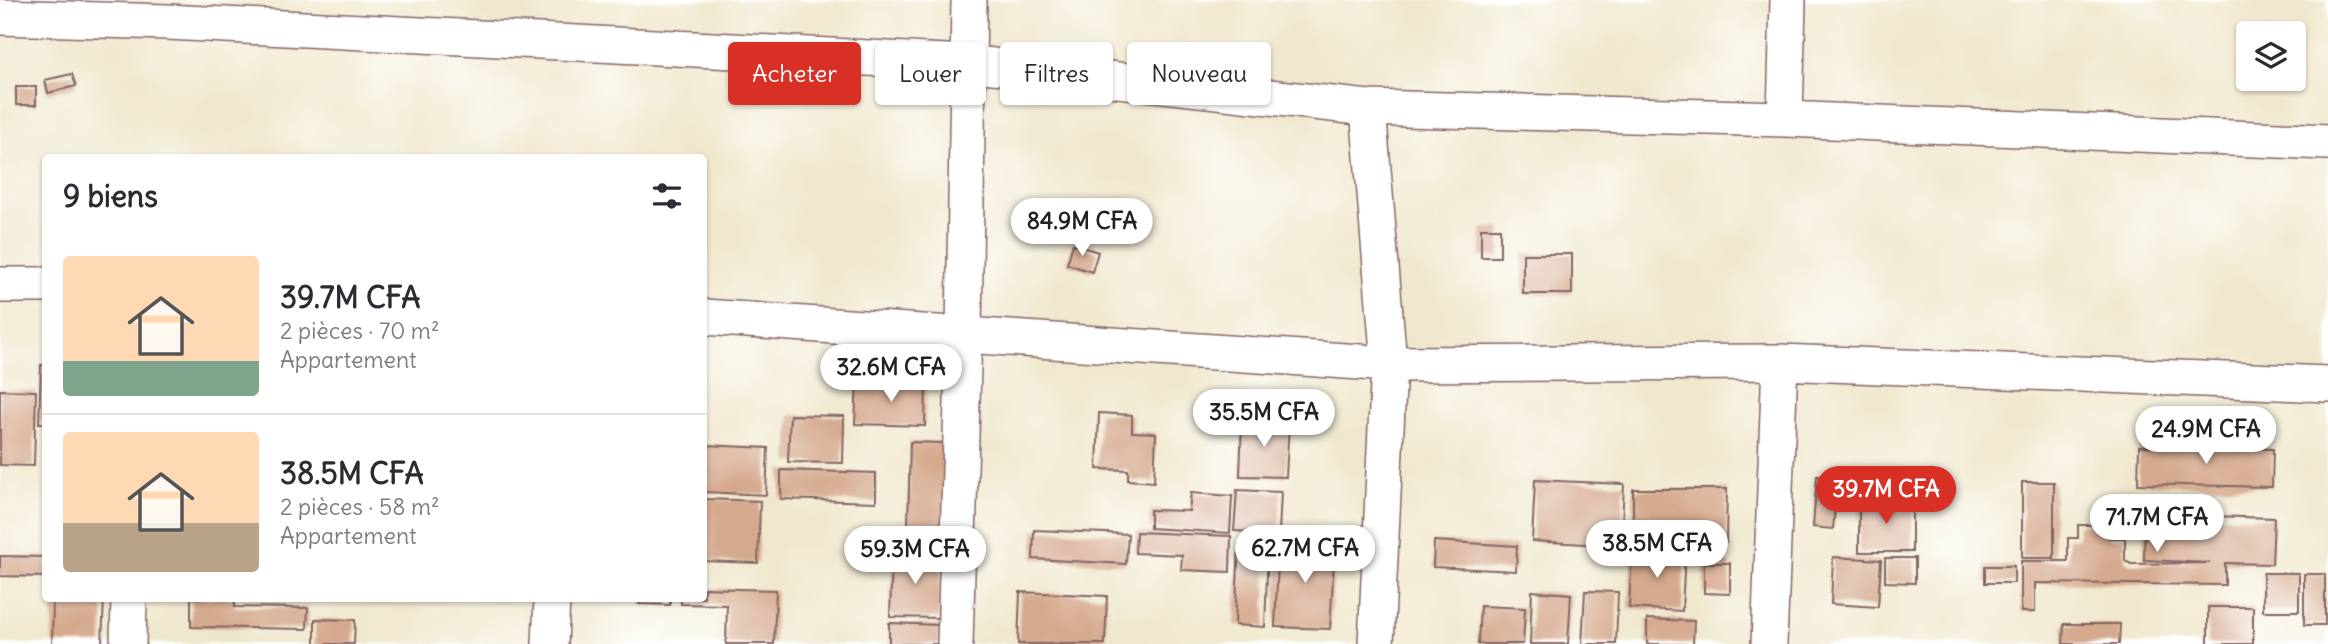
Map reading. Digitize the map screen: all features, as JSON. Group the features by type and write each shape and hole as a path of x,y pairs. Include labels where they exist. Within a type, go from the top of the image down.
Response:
{"street":[{"path":"967,42 969,0"},
{"path":"1785,119 1788,0"},
{"path":"0,17 167,11 875,57"},
{"path":"986,65 1368,108 1785,119 2328,142"},
{"path":"955,644 964,333 966,105"},
{"path":"1368,108 1389,364 1376,644"},
{"path":"0,285 42,285"},
{"path":"707,317 1389,364 1780,362 2328,384"},
{"path":"1769,644 1780,362"},
{"path":"128,644 129,602"},
{"path":"550,644 552,602"}],"building":[{"path":"72,74 76,86 48,93 45,80"},
{"path":"16,87 36,87 36,105 16,105"},
{"path":"1481,228 1500,228 1500,257 1481,257"},
{"path":"1073,244 1098,252 1092,272 1067,264"},
{"path":"1523,254 1572,254 1572,294 1523,294"},
{"path":"41,365 42,365 42,423 39,423"},
{"path":"857,382 926,384 925,426 855,424"},
{"path":"0,390 36,391 34,466 0,465"},
{"path":"1099,413 1132,415 1132,432 1156,433 1154,482 1128,480 1128,470 1097,469"},
{"path":"790,415 844,416 843,463 788,462"},
{"path":"1242,420 1289,422 1286,477 1240,476"},
{"path":"910,442 946,443 944,526 908,525"},
{"path":"707,445 768,448 766,495 707,492"},
{"path":"2139,446 2273,449 2272,487 2138,484"},
{"path":"781,470 876,473 876,502 781,499"},
{"path":"1817,476 1838,477 1833,529 1813,527"},
{"path":"1535,480 1624,484 1621,546 1532,541"},
{"path":"2022,482 2054,482 2054,558 2022,558"},
{"path":"1633,489 1727,489 1726,543 1633,543"},
{"path":"1237,490 1281,492 1279,533 1234,531"},
{"path":"1191,493 1232,496 1230,533 1150,528 1150,510 1189,511"},
{"path":"707,499 760,501 758,563 707,561"},
{"path":"1859,499 1912,499 1912,552 1859,552"},
{"path":"2145,514 2274,518 2272,564 2225,563 2225,585 2035,583 2035,612 2021,612 2021,561 2068,561 2068,538 2078,538 2078,525 2109,525 2109,538 2125,538 2125,561 2131,564 2210,563 2144,560"},
{"path":"1034,530 1128,534 1126,564 1033,559"},
{"path":"1136,532 1231,536 1230,572 1181,570 1182,555 1135,553"},
{"path":"1279,540 1335,543 1330,629 1275,627"},
{"path":"1434,541 1517,546 1516,571 1433,567"},
{"path":"1239,544 1268,546 1265,627 1235,625"},
{"path":"1632,549 1685,551 1682,611 1629,608"},
{"path":"892,555 941,556 939,618 890,617"},
{"path":"0,556 42,557 42,577 0,576"},
{"path":"1833,557 1881,560 1878,607 1831,604"},
{"path":"1885,558 1915,558 1915,583 1885,582"},
{"path":"1704,563 1730,563 1730,594 1704,593"},
{"path":"1985,566 2014,566 2014,583 1985,583"},
{"path":"2263,573 2299,573 2299,611 2263,611"},
{"path":"2304,574 2325,574 2325,625 2304,625"},
{"path":"707,588 776,590 774,644 726,644 727,605 681,604 707,602"},
{"path":"1532,591 1571,594 1568,644 1530,644"},
{"path":"1585,591 1618,592 1616,644 1582,644"},
{"path":"1020,592 1107,596 1105,644 1018,644"},
{"path":"53,602 104,602 102,644 52,644"},
{"path":"191,602 235,602 235,607 308,608 307,629 191,627"},
{"path":"639,602 670,602 670,605"},
{"path":"1480,606 1525,608 1523,644 1478,644"},
{"path":"2208,607 2253,607 2253,644 2208,644"},
{"path":"315,619 355,620 354,644 315,644"},
{"path":"1647,619 1694,621 1693,644 1647,644"},
{"path":"889,623 939,625 939,644 889,644"},
{"path":"2064,624 2120,624 2119,644 2063,644"}]}
